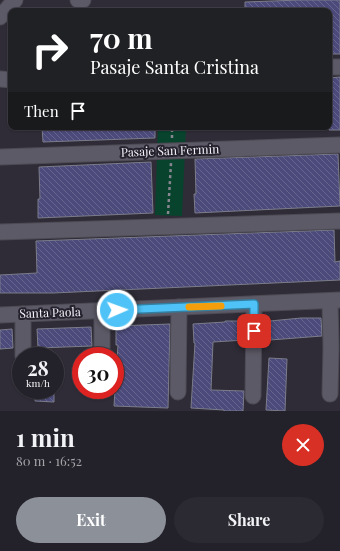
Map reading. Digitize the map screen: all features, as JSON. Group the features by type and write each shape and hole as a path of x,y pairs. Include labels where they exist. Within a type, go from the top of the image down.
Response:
{"street":[{"path":"0,17 15,0"},
{"path":"78,0 83,0"},
{"name":"Pasaje San Fermin","path":"0,157 340,145"},
{"path":"0,232 340,221"},
{"path":"330,394 335,301"},
{"name":"Santa Paola","path":"0,315 335,301"},
{"path":"253,396 254,304"},
{"path":"178,392 179,307"},
{"path":"102,311 102,347"},
{"path":"23,314 23,347"}],"path":[{"path":"167,227 172,130"}],"green space":[{"path":"158,130 186,130 182,216 155,215"}],"building":[{"path":"340,0 340,54 332,54 332,8 245,8 245,2"},
{"path":"340,77 340,130 332,130 332,78"},
{"path":"42,130 155,130 155,138 43,142"},
{"path":"338,154 340,206 195,213 195,159"},
{"path":"151,162 153,213 38,218 38,199 40,199 39,167"},
{"path":"334,230 335,262 340,261 340,280 53,293 0,293 0,275 37,273 36,241"},
{"path":"321,318 322,336 270,340 270,321"},
{"path":"245,321 245,340 213,342 211,390 244,391 243,411 191,408 195,343 193,324"},
{"path":"170,324 168,408 114,406 114,399 124,399 124,347 118,347 118,345 116,345 116,326"},
{"path":"91,327 92,346 38,347 37,329"},
{"path":"12,329 12,348 0,349 0,330"},
{"path":"269,358 287,359 285,411 266,410"},
{"path":"35,399 54,399 54,402 35,401"}],"slow traffic":[{"path":"189,307 221,306"}],"route":[{"path":"117,310 254,304 254,331"}]}
